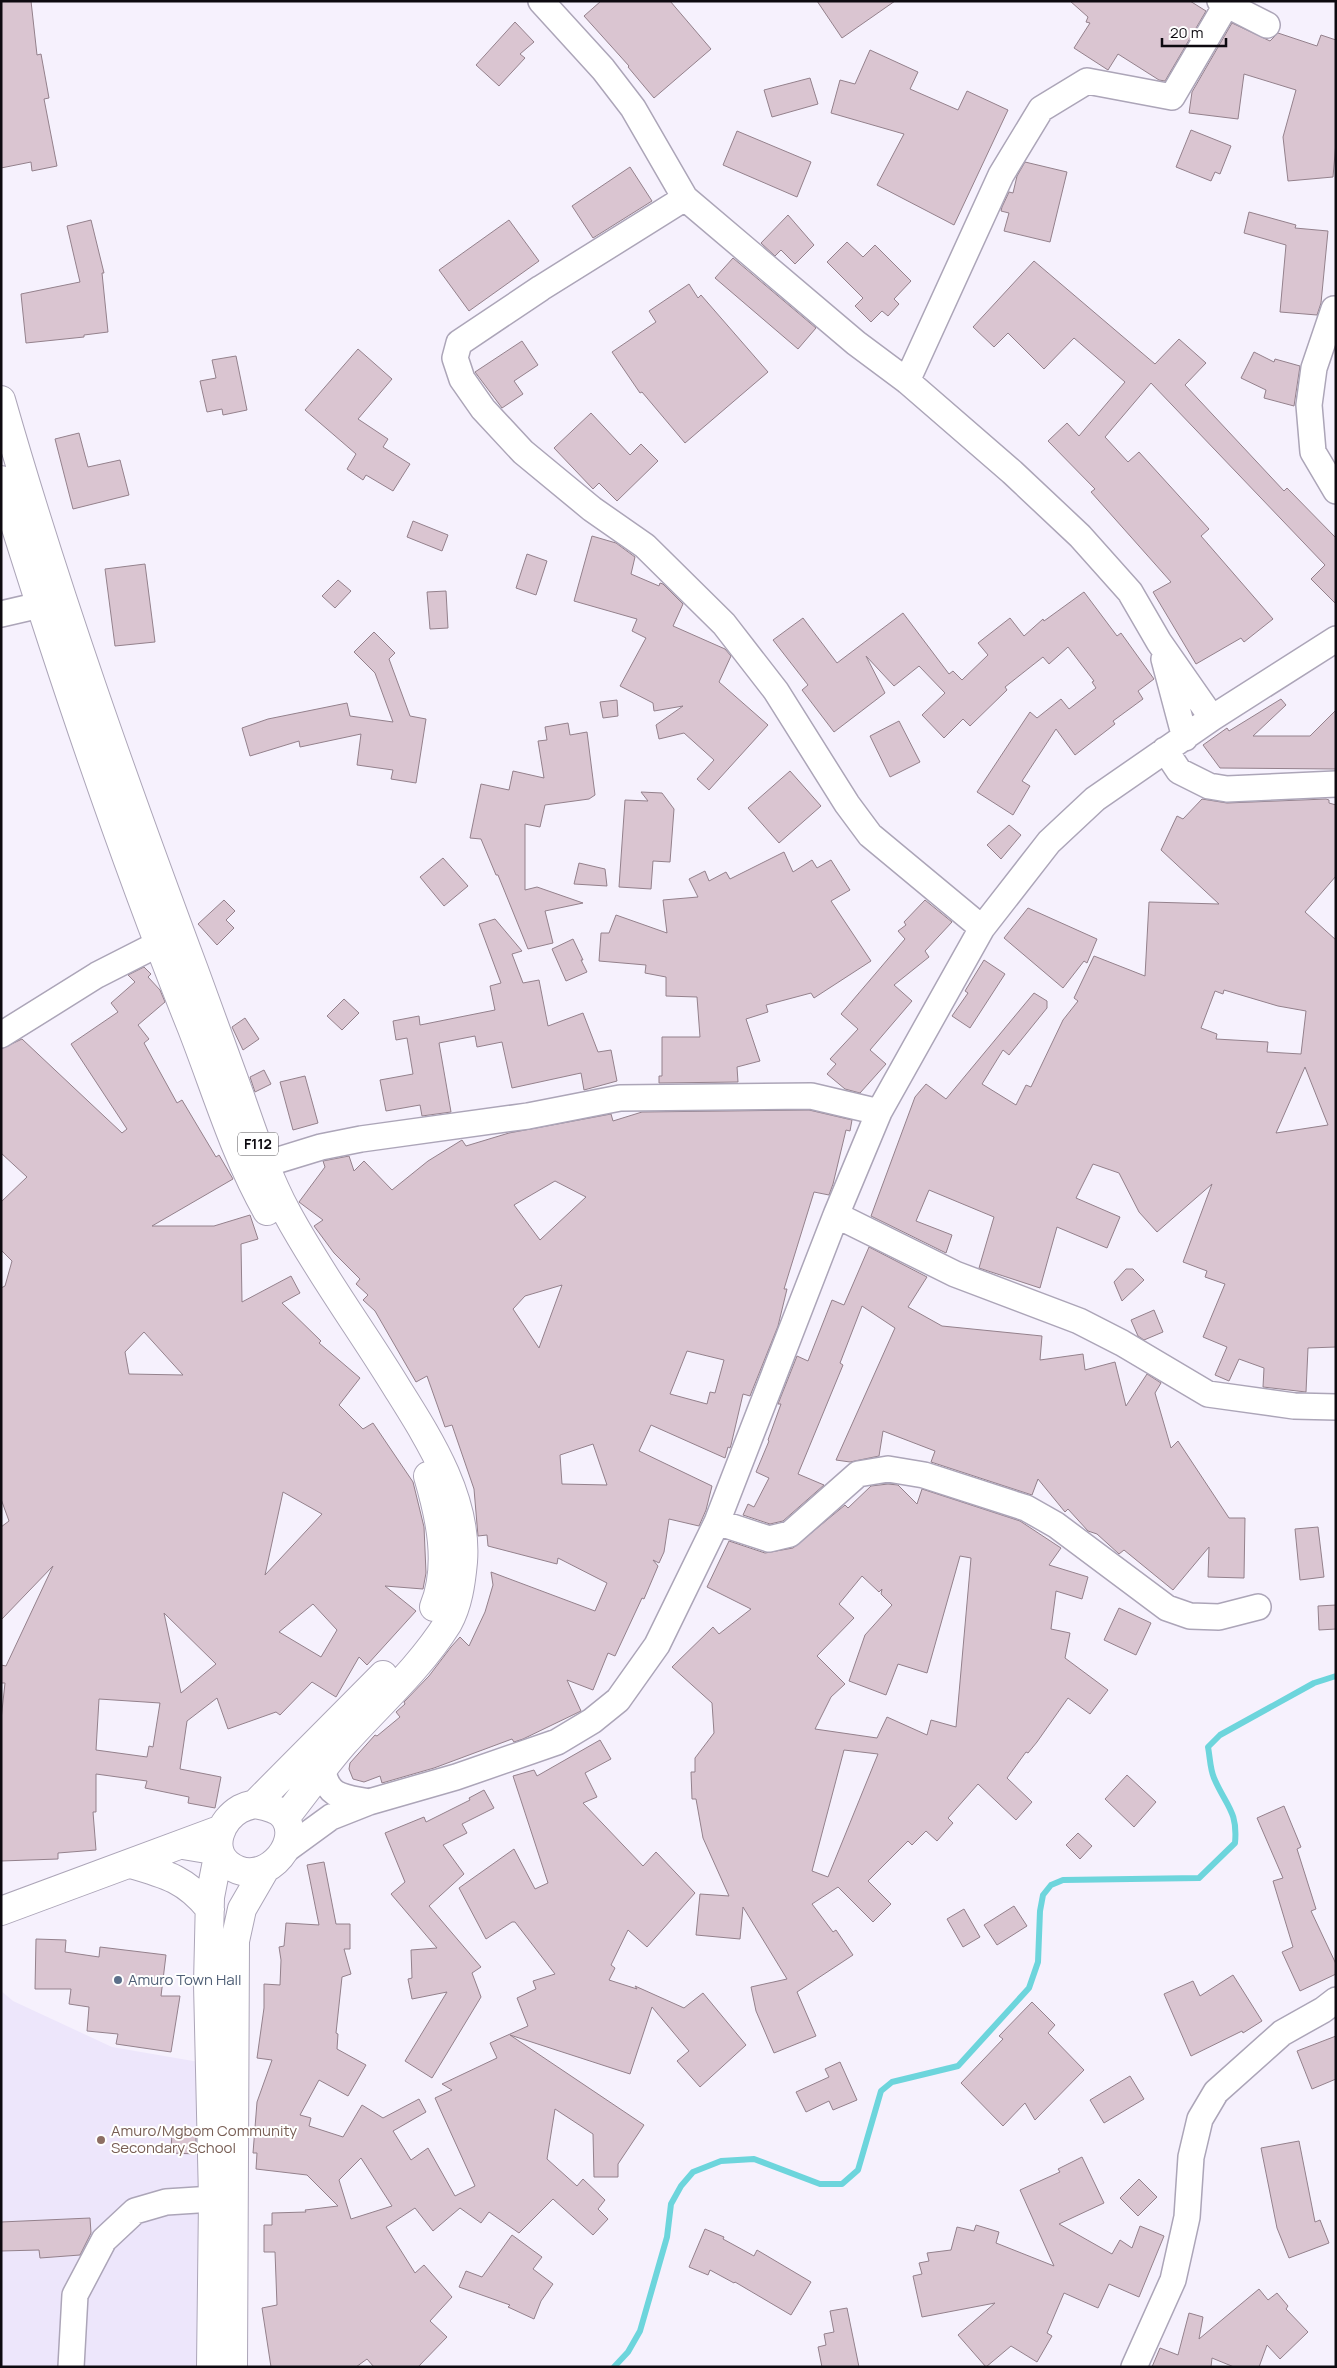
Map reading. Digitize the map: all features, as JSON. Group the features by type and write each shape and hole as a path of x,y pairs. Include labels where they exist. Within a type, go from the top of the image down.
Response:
{"main road":[{"name":"F112","path":"1,400 76,638 163,887 255,1167 285,1209 310,1254 374,1350 417,1420 440,1464 454,1497 462,1527 463,1559 459,1592 449,1622 419,1661 323,1770 285,1818"},
{"name":"F112","path":"1,480 88,751 158,944 216,1088 255,1167 291,1254 362,1358 400,1419 426,1471 437,1506 442,1541 442,1575 439,1595 429,1620 388,1671 254,1804"},
{"path":"211,2367 213,2199 208,2067 210,1896 221,1840 239,1810 254,1804 271,1807 285,1818 289,1828 288,1839 242,1909 235,1941 233,2367"},
{"path":"1,1911 96,1874 131,1864 182,1845 221,1840"},
{"path":"221,1840 227,1864 240,1872 253,1873 274,1861"},
{"path":"131,1864 166,1874 185,1884 198,1894 210,1909"}],"street":[{"path":"540,1 603,69 633,108 686,198 856,343 907,381 1012,472 1080,536 1130,592 1159,642 1212,718"},
{"path":"907,381 1001,175 1041,110 1087,81 1172,97 1223,3 1267,25"},
{"path":"686,198 541,288 460,343 455,358 462,379 483,409 523,452 592,509 645,546 724,624 776,691 847,804 870,835 982,928"},
{"path":"1334,309 1314,368 1309,405 1313,452 1336,491"},
{"path":"1,614 40,605"},
{"path":"274,1861 331,1817 369,1802 456,1777 557,1742 592,1720 618,1700 657,1646 718,1522 836,1215 879,1112 982,928 1049,842 1095,799 1212,718 1336,639"},
{"path":"1159,642 1179,772 1209,786 1226,789 1336,784"},
{"path":"1,1035 97,975 158,944"},
{"path":"255,1167 321,1147 361,1139 528,1116 620,1098 811,1096 879,1112"},
{"path":"836,1215 955,1274 1079,1321 1122,1343 1208,1394 1294,1406 1336,1407"},
{"path":"718,1522 769,1539 790,1534 858,1474 888,1468 924,1475 1026,1508 1056,1525 1167,1608 1190,1616 1219,1617 1258,1607"},
{"path":"323,1770 325,1781 331,1791 341,1796 369,1802"},
{"path":"285,1818 331,1817"},
{"path":"1134,2367 1173,2280 1187,2217 1191,2157 1200,2119 1216,2092 1282,2033 1323,2010 1336,2000"},
{"path":"71,2367 75,2295 104,2240 135,2211 166,2202 213,2199"}],"shaded area":[{"name":"Amuro/Mgbom Community Secondary School","path":"1,1991 13,2001 112,2047 199,2062 204,2367 1,2367"}],"building":[{"path":"1,1 31,1 37,55 41,54 49,98 44,99 57,166 32,171 31,162 1,168"},
{"path":"601,1 670,1 711,49 654,98 629,66 584,16"},
{"path":"817,1 895,1 842,38"},
{"path":"1070,1 1190,1 1206,11 1165,81 1159,80 1118,54 1108,70 1074,48 1090,23 1086,22 1088,17"},
{"path":"515,22 534,42 520,54 525,58 499,86 476,65"},
{"path":"1232,23 1270,41 1278,33 1317,46 1321,35 1336,40 1336,142 1333,177 1288,181 1283,137 1296,90 1244,74 1238,119 1189,113 1192,92"},
{"path":"870,50 918,72 910,89 958,110 967,91 1008,110 954,225 877,185 904,134 831,113 840,80 855,84"},
{"path":"810,78 818,104 772,117 764,90"},
{"path":"1191,130 1231,146 1220,174 1215,172 1211,181 1176,167"},
{"path":"737,131 811,162 797,197 723,165"},
{"path":"1025,162 1067,172 1050,242 1004,231 1009,213 1001,211 1002,207 1009,192 1013,193 1017,176"},
{"path":"630,167 652,201 593,238 572,206"},
{"path":"1249,212 1296,225 1295,228 1328,231 1321,303 1317,315 1280,312 1286,245 1244,233"},
{"path":"788,215 814,245 795,264 781,250 775,256 761,243"},
{"path":"91,220 104,273 102,273 108,332 84,335 84,337 26,343 21,294 80,282 67,226"},
{"path":"509,220 539,261 469,311 439,270"},
{"path":"847,242 863,257 875,245 911,281 894,299 899,304 888,316 882,311 871,322 855,306 863,298 827,262"},
{"path":"733,258 816,328 798,349 715,278"},
{"path":"1034,261 1155,364 1179,339 1206,363 1185,385 1284,491 1287,488 1336,538 1336,604 1311,579 1325,565 1151,383 1105,437 1128,462 1139,452 1209,529 1201,536 1273,619 1244,642 1241,638 1196,664 1153,592 1171,582 1091,492 1095,489 1048,441 1067,423 1079,436 1125,382 1074,338 1044,369 1008,333 994,347 973,327"},
{"path":"689,284 698,298 701,295 768,372 685,443 642,392 640,393 612,352 656,322 649,311"},
{"path":"522,341 538,365 514,381 523,394 502,408 475,372"},
{"path":"358,349 392,379 358,419 388,439 383,447 410,464 393,491 366,475 363,480 347,469 356,454 305,410"},
{"path":"1254,352 1274,362 1275,359 1300,366 1294,406 1264,398 1266,390 1241,378"},
{"path":"236,356 247,410 223,415 222,409 207,412 200,381 216,378 212,360"},
{"path":"591,413 630,455 641,444 658,461 617,501 599,483 593,489 554,448"},
{"path":"79,433 88,467 120,460 129,495 73,509 55,439"},
{"path":"413,521 448,535 442,551 407,537"},
{"path":"592,536 616,543 635,557 631,574 659,586 660,583 663,584 683,604 673,626 725,649 731,656 719,682 768,725 709,790 697,779 714,760 684,733 659,739 656,725 683,706 654,711 653,703 620,686 646,638 632,631 637,619 574,601"},
{"path":"527,554 547,561 536,595 516,588"},
{"path":"145,564 155,642 115,646 105,569"},
{"path":"338,580 351,591 335,608 322,596"},
{"path":"446,591 448,628 430,629 427,592"},
{"path":"1084,592 1117,636 1121,633 1154,679 1138,691 1143,699 1113,721 1115,724 1075,755 1056,729 1022,781 1030,786 1013,815 977,792 1030,712 1037,718 1061,699 1069,709 1096,688 1092,682 1094,681 1068,647 1049,664 1043,657 1005,687 1007,690 970,726 963,719 944,738 922,715 945,693 919,666 894,686 866,656 885,693 834,732 802,690 808,685 773,640 803,618 837,663 903,613 949,674 953,671 962,680 988,655 978,643 1010,618 1024,636 1043,619 1044,621"},
{"path":"374,632 395,653 389,659 410,716 426,719 416,783 391,779 393,770 357,765 361,734 300,747 299,741 250,756 242,728 268,719 347,703 350,716 393,722 375,673 354,652"},
{"path":"1281,699 1286,705 1253,736 1310,736 1336,710 1336,769 1220,768 1203,745 1227,728 1229,731"},
{"path":"617,700 618,716 603,718 600,702"},
{"path":"899,721 920,762 890,777 870,736"},
{"path":"568,723 570,735 587,732 595,795 589,799 545,805 540,827 525,824 525,890 537,887 583,903 545,911 553,943 528,949 481,839 470,838 481,784 509,790 513,771 544,778 538,741 547,740 545,727"},
{"path":"790,771 821,806 779,843 748,808"},
{"path":"641,792 662,793 674,809 670,862 653,861 651,889 619,887 625,800 648,801"},
{"path":"1202,799 1227,803 1326,799 1329,800 1329,803 1336,805 1336,876 1305,912 1336,940 1336,1347 1308,1348 1306,1392 1263,1387 1264,1368 1239,1359 1229,1381 1215,1375 1227,1347 1203,1337 1225,1284 1205,1277 1207,1271 1183,1262 1212,1184 1157,1232 1139,1212 1119,1173 1093,1164 1076,1198 1120,1217 1107,1248 1057,1227 1040,1288 979,1268 994,1217 929,1190 916,1221 952,1235 946,1253 871,1216 915,1097 926,1084 946,1099 1034,993 1047,1001 1047,1008 1009,1055 1003,1050 982,1084 1016,1105 1026,1085 1031,1087 1063,1020 1078,1001 1074,998 1094,956 1145,976 1149,902 1219,904 1161,850 1177,816 1183,819","holes":["1224,990 1278,1006 1306,1011 1301,1054 1267,1052 1268,1042 1216,1039 1217,1034 1201,1028 1215,991 1223,994","1305,1067 1328,1125 1276,1133"]},
{"path":"1009,825 1021,835 1001,859 987,845"},
{"path":"784,852 793,872 812,860 817,868 831,860 850,890 831,901 871,961 814,998 811,993 766,1005 768,1012 746,1019 760,1061 737,1067 738,1082 659,1083 659,1076 662,1076 662,1037 700,1037 697,997 666,996 666,977 645,973 646,965 599,961 601,933 609,933 616,915 667,933 663,900 698,897 689,879 705,871 709,881 726,872 730,879"},
{"path":"443,858 468,886 444,906 420,877"},
{"path":"579,863 605,869 607,886 574,884"},
{"path":"224,900 235,911 226,920 234,928 217,945 198,924"},
{"path":"925,900 952,922 925,951 929,957 894,985 912,1001 870,1050 886,1064 860,1093 845,1089 827,1074 836,1064 830,1059 858,1029 841,1014 905,939 898,931 906,925 904,922"},
{"path":"1028,908 1097,939 1087,963 1084,961 1063,988 1004,938"},
{"path":"495,919 522,951 512,954 523,983 539,980 548,1026 583,1013 598,1052 611,1050 617,1081 584,1090 581,1073 512,1088 502,1042 477,1047 475,1036 439,1043 451,1112 422,1116 420,1105 386,1111 380,1080 413,1074 407,1038 396,1040 393,1021 419,1016 420,1025 495,1010 490,986 501,983 479,924"},
{"path":"573,939 587,972 566,981 552,949"},
{"path":"984,960 1005,974 970,1028 952,1016 968,993 965,991"},
{"path":"144,967 151,974 148,977 160,990 165,1002 138,1025 149,1039 144,1043 177,1103 182,1100 216,1157 219,1155 233,1179 152,1226 214,1226 250,1215 258,1239 241,1244 242,1302 291,1276 300,1293 282,1303 321,1341 319,1343 360,1378 339,1405 363,1429 373,1423 413,1482 424,1527 426,1573 423,1589 385,1586 416,1611 367,1665 359,1657 336,1697 312,1682 280,1715 276,1712 228,1729 217,1698 187,1721 180,1769 221,1777 215,1808 188,1803 189,1797 145,1788 147,1781 96,1774 96,1812 93,1812 96,1850 58,1853 58,1859 1,1861 1,1720 5,1683 1,1683 1,1665 6,1666 53,1566 1,1620 1,1527 9,1521 1,1499 1,1288 5,1286 12,1261 1,1250 1,1202 27,1177 1,1153 1,1049 22,1039 122,1133 127,1129 71,1044 118,1012 111,1003 135,982 128,975","holes":["144,1332 183,1375 129,1374 125,1352","283,1492 322,1514 265,1575","313,1604 337,1630 321,1657 279,1632","164,1613 216,1664 181,1693","99,1699 160,1703 153,1747 149,1746 147,1757 96,1750"]},
{"path":"344,999 359,1013 342,1030 327,1016"},
{"path":"245,1018 259,1039 243,1050 232,1027"},
{"path":"264,1070 271,1084 255,1092 250,1077"},
{"path":"305,1076 318,1123 293,1130 280,1082"},
{"path":"809,1110 852,1120 850,1131 846,1130 829,1195 814,1192 784,1289 787,1289 778,1326 750,1396 743,1394 731,1445 730,1448 728,1447 725,1458 651,1425 639,1451 712,1486 706,1510 699,1526 669,1519 664,1552 659,1563 653,1560 658,1566 644,1599 642,1598 615,1656 608,1653 593,1690 567,1680 581,1711 523,1739 514,1742 512,1739 434,1768 382,1783 380,1776 364,1782 353,1779 349,1769 350,1763 375,1735 377,1736 400,1717 396,1712 429,1676 451,1647 460,1637 469,1646 485,1612 493,1585 491,1572 595,1611 607,1583 558,1558 557,1564 488,1546 487,1535 478,1536 474,1489 452,1425 445,1427 427,1376 416,1382 375,1311 363,1300 368,1295 356,1284 360,1279 334,1253 314,1226 323,1220 299,1202 325,1167 323,1161 349,1156 354,1171 364,1161 392,1190 428,1161 462,1140 466,1146 509,1133 611,1114 613,1121 642,1112","holes":["555,1181 586,1197 540,1240 514,1205","562,1285 539,1348 513,1309 525,1296","687,1351 724,1360 715,1393 710,1392 707,1404 670,1394","593,1444 607,1485 562,1484 560,1455"]},
{"path":"869,1247 927,1277 908,1307 942,1326 1042,1336 1040,1360 1083,1354 1085,1370 1115,1362 1126,1406 1147,1374 1161,1383 1155,1393 1171,1448 1178,1441 1229,1518 1245,1518 1244,1578 1208,1577 1209,1547 1173,1590 1124,1550 1119,1554 1097,1534 1088,1531 1068,1509 1065,1512 1038,1479 1032,1495 931,1462 935,1451 883,1431 879,1456 850,1462 836,1460 895,1328 862,1306 840,1363 843,1365 798,1474 824,1485 783,1521 770,1524 743,1515 748,1504 754,1507 769,1478 756,1472 769,1441 781,1404 778,1404 797,1356 808,1361 832,1300 844,1305"},
{"path":"1126,1269 1133,1269 1144,1280 1122,1301 1114,1282"},
{"path":"1154,1310 1163,1332 1144,1340 1138,1336 1131,1320"},
{"path":"898,1485 917,1504 922,1489 1020,1521 1061,1548 1049,1565 1088,1577 1082,1599 1056,1591 1051,1629 1070,1633 1065,1658 1108,1690 1090,1714 1068,1698 1037,1742 1028,1753 1026,1752 1007,1778 1032,1802 1016,1820 978,1784 948,1818 953,1823 937,1841 926,1831 912,1845 908,1841 868,1881 891,1904 873,1922 838,1887 812,1904 833,1932 836,1930 853,1955 797,1992 816,2036 774,2053 756,2011 751,1987 787,1979 743,1907 740,1939 696,1935 700,1894 729,1896 703,1838 696,1799 692,1799 691,1772 695,1772 695,1758 714,1733 712,1703 672,1667 713,1627 719,1634 751,1609 707,1587 729,1541 765,1553 793,1548 845,1505 848,1508 871,1486","holes":["960,1556 971,1558 956,1727 931,1720 927,1735 887,1717 877,1738 815,1729 831,1697 845,1684 817,1656 854,1618 839,1604 862,1576 879,1592 882,1589 881,1594 892,1605 865,1635 849,1681 886,1695 898,1664 927,1673","844,1750 878,1754 828,1877 812,1871"]},
{"path":"1318,1527 1324,1577 1300,1580 1295,1529"},
{"path":"1336,1605 1336,1629 1319,1630 1318,1606"},
{"path":"1119,1608 1151,1623 1136,1655 1104,1640"},
{"path":"600,1740 611,1759 585,1773 597,1797 583,1803 643,1866 656,1852 695,1893 647,1947 628,1930 611,1965 615,1968 609,1980 637,1989 635,1986 684,2008 703,1993 746,2045 700,2087 677,2061 689,2051 652,2007 630,2074 510,2035 644,2125 618,2164 618,2177 594,2177 593,2134 555,2109 547,2159 577,2186 583,2179 605,2200 598,2209 608,2219 593,2235 553,2199 519,2233 489,2212 481,2223 460,2208 433,2231 415,2208 386,2227 415,2273 424,2265 452,2297 430,2321 447,2337 418,2367 374,2367 367,2359 356,2367 271,2367 262,2308 277,2305 275,2252 264,2252 264,2225 272,2225 272,2213 306,2212 305,2210 338,2206 307,2175 256,2169 257,2153 253,2153 257,2102 272,2060 257,2058 264,2008 264,1984 280,1985 281,1960 279,1947 284,1946 286,1923 319,1925 307,1865 324,1862 336,1924 350,1924 350,1949 344,1949 351,1974 342,1977 336,2033 338,2034 337,2049 366,2065 348,2096 319,2080 300,2115 311,2118 309,2126 343,2137 362,2105 383,2118 419,2099 426,2112 393,2131 411,2160 428,2148 455,2196 475,2186 435,2098 452,2090 442,2084 497,2058 490,2043 528,2026 517,1998 536,1989 533,1981 555,1974 515,1922 512,1922 486,1939 459,1888 514,1849 535,1889 548,1883 513,1776 534,1770 537,1776","holes":["361,2158 392,2206 351,2219 339,2180"]},
{"path":"1127,1775 1156,1802 1134,1827 1105,1799"},
{"path":"484,1790 494,1808 462,1824 467,1833 443,1845 464,1874 429,1906 481,1967 472,1973 481,1997 432,2078 405,2061 447,1992 412,1999 408,1979 412,1978 411,1950 437,1948 391,1894 405,1882 385,1833 424,1817 426,1822 470,1800 469,1798"},
{"path":"1284,1806 1301,1847 1297,1849 1316,1909 1311,1911 1336,1964 1336,1974 1300,1991 1282,1952 1293,1947 1273,1881 1283,1878 1257,1818"},
{"path":"1078,1833 1092,1846 1080,1859 1066,1845"},
{"path":"1014,1906 1027,1926 997,1945 984,1925"},
{"path":"964,1909 980,1937 963,1947 947,1919"},
{"path":"36,1939 66,1940 65,1952 99,1957 100,1947 166,1955 161,1996 180,1996 171,2052 116,2044 118,2034 87,2031 89,2007 69,2004 71,1989 35,1989"},
{"path":"1233,1975 1262,2021 1243,2033 1242,2031 1191,2056 1164,1994 1193,1981 1200,1996"},
{"path":"1032,2002 1055,2025 1048,2033 1084,2070 1035,2120 1025,2103 1003,2126 961,2083 1003,2039 999,2036"},
{"path":"1336,2036 1336,2079 1312,2089 1297,2051"},
{"path":"840,2062 857,2100 833,2110 829,2101 806,2112 796,2092 829,2077 825,2069"},
{"path":"1130,2076 1144,2099 1104,2123 1090,2100"},
{"path":"172,2130 196,2131 196,2154 171,2153"},
{"path":"1299,2141 1315,2222 1320,2220 1329,2243 1289,2258 1277,2228 1261,2148"},
{"path":"1082,2157 1104,2203 1059,2224 1112,2254 1120,2240 1132,2248 1140,2226 1164,2236 1139,2297 1109,2284 1098,2308 1064,2293 1047,2333 1052,2336 1037,2362 1011,2346 986,2367 958,2335 995,2303 922,2317 913,2276 922,2274 919,2263 929,2261 927,2253 951,2250 957,2227 974,2231 976,2225 999,2232 996,2243 1054,2266 1020,2190 1060,2172 1058,2169"},
{"path":"1139,2179 1157,2197 1138,2216 1120,2198"},
{"path":"90,2218 91,2233 80,2255 40,2258 39,2250 1,2251 1,2222"},
{"path":"705,2229 724,2237 723,2239 754,2256 757,2250 811,2282 791,2315 735,2282 710,2270 708,2275 689,2267"},
{"path":"512,2235 542,2257 533,2269 553,2284 541,2301 534,2319 508,2307 510,2305 459,2287 466,2271 482,2277"},
{"path":"1259,2289 1268,2300 1277,2293 1288,2306 1286,2309 1308,2332 1280,2359 1267,2345 1259,2367 1234,2367 1212,2358 1211,2367 1152,2367 1160,2348 1178,2355 1189,2313 1203,2317 1199,2339"},
{"path":"847,2308 859,2367 822,2367 818,2347 826,2345 824,2334 834,2332 830,2311"}],"waterway":[{"path":"614,2367 628,2352 640,2331 667,2237 671,2204 681,2186 693,2172 721,2161 754,2159 820,2184 842,2184 858,2170 881,2091 892,2082 958,2066 1029,1988 1038,1962 1040,1911 1043,1895 1051,1885 1063,1880 1199,1878 1235,1843 1235,1823 1213,1774 1208,1747 1220,1735 1314,1683 1336,1676"}],"place":[{"name":"Amuro Town Hall","path":"118,1980"},
{"name":"Amuro/Mgbom Community Secondary School","path":"101,2140"}]}
